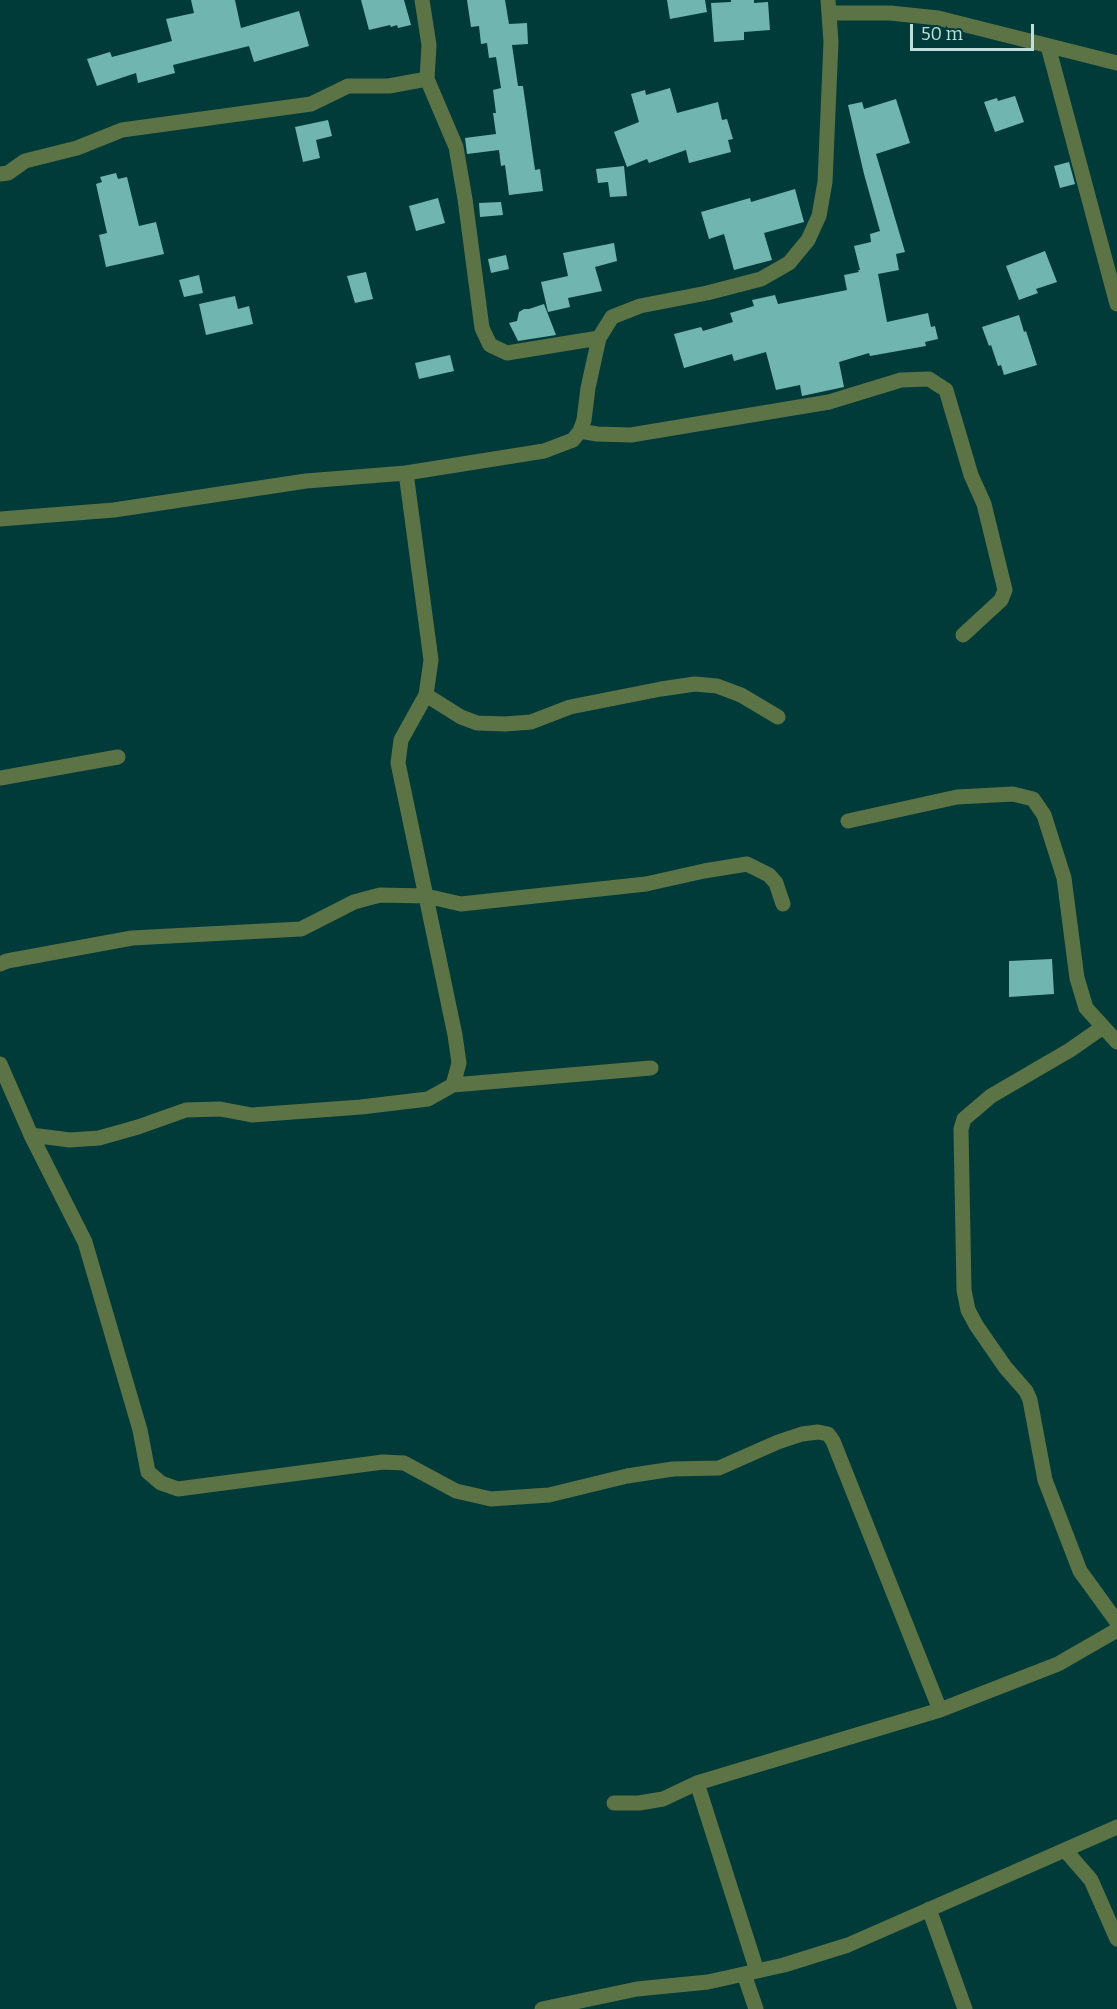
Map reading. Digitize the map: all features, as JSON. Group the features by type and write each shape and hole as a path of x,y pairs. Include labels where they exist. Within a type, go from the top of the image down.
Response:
{"street":[{"path":"422,0 429,45 427,79 456,147 482,328 490,345 507,353 599,338"},
{"path":"0,519 114,510 306,481 406,473 544,451 573,440 584,420 588,388 599,338 612,317 640,306 707,293 761,279 789,263 808,240 819,216 825,182 831,42 829,7 938,18 1117,63"},
{"path":"1048,46 1117,304"},
{"path":"0,174 8,173 25,161 77,148 122,130 311,104 348,87 389,86 427,79"},
{"path":"580,431 631,435 829,402 901,380 928,379 946,390 970,476 984,504 1005,590 1001,600 963,635"},
{"path":"406,473 431,660 426,695 401,740 398,763 459,1063 453,1085"},
{"path":"426,695 461,717 477,723 505,724 531,722 570,707 695,684 717,686 741,695 778,717"},
{"path":"0,778 118,757"},
{"path":"848,821 957,797 1013,794 1033,799 1044,815 1064,878 1074,964 1086,1008 1116,1044"},
{"path":"0,964 132,938 301,928 354,902 380,895 426,896 461,904 646,884 747,864 769,875 776,883 783,904"},
{"path":"1103,1027 1070,1050 991,1096 964,1119 961,1129 964,1290 968,1310 976,1325 1026,1391 1045,1480 1072,1551 1080,1571 1117,1623"},
{"path":"31,1135 70,1140 99,1138 186,1110 220,1109 252,1115 361,1107 428,1099 453,1085 651,1068"},
{"path":"1,1071 85,1242 140,1430 148,1472 161,1483 178,1489 382,1462 404,1463 456,1491 491,1499 549,1495 627,1476 673,1469 719,1468 794,1437 818,1432 828,1434 833,1440 940,1710"},
{"path":"614,1803 639,1803 663,1798 697,1783 940,1710 1058,1664 1117,1630"},
{"path":"697,1783 751,1972 756,2009"},
{"path":"542,2009 583,2005 637,1989 708,1982 848,1945 1117,1827"},
{"path":"1065,1850 1091,1880 1117,1939"},
{"path":"929,1909 965,2009"}],"building":[{"path":"191,0 235,0 241,28 299,11 309,46 254,62 249,46 173,65 175,73 138,83 136,73 97,86 87,59 110,52 112,57 172,41 166,19 194,13"},
{"path":"361,0 404,0 411,25 398,28 397,25 391,27 390,25 369,30"},
{"path":"467,0 505,0 509,24 527,23 528,44 512,45 518,86 523,86 535,170 540,169 543,191 509,195 505,165 501,166 499,150 467,154 465,138 496,134 493,90 501,88 496,57 489,58 487,43 481,44 479,26 471,27"},
{"path":"667,0 705,0 707,12 670,19"},
{"path":"731,0 768,2 770,30 744,32 744,40 714,42 711,3 731,2"},
{"path":"670,88 677,113 718,102 722,120 727,119 733,139 728,140 731,152 689,163 686,150 649,163 647,159 627,167 614,132 639,122 631,94 645,90 646,95"},
{"path":"1015,96 1024,122 995,132 984,102"},
{"path":"896,99 910,143 876,154 905,252 896,254 899,270 878,274 887,322 928,313 931,327 935,326 938,339 925,342 926,346 870,356 869,353 839,362 844,387 802,396 800,385 776,390 766,352 734,361 732,354 684,368 674,334 701,327 703,331 733,322 730,313 754,306 752,300 775,295 778,304 847,290 844,275 860,270 854,246 871,242 870,234 880,231 848,105 862,102 864,109"},
{"path":"328,120 332,136 316,140 320,158 303,162 295,127"},
{"path":"1069,162 1075,184 1060,188 1054,166"},
{"path":"624,166 627,196 610,197 608,182 598,183 596,169"},
{"path":"116,173 118,179 127,177 139,226 156,222 164,254 106,267 99,235 107,233 96,184 102,182 100,177"},
{"path":"795,189 804,222 764,233 772,260 734,270 724,234 709,239 701,212 750,198 751,202"},
{"path":"438,198 445,223 416,231 409,206"},
{"path":"501,202 503,215 480,217 479,203"},
{"path":"614,243 617,261 595,267 602,291 568,298 570,307 548,312 541,282 568,276 563,253"},
{"path":"1045,251 1057,282 1036,289 1038,293 1019,300 1006,266"},
{"path":"506,255 509,269 491,273 488,259"},
{"path":"366,272 373,299 355,303 347,276"},
{"path":"199,275 203,293 184,297 179,280"},
{"path":"235,296 238,309 249,306 253,324 206,335 199,304"},
{"path":"544,304 556,335 518,341 509,323 517,321 519,312 524,309"},
{"path":"1019,315 1037,365 1004,375 982,327"},
{"path":"450,355 454,371 419,379 415,363"},
{"path":"1052,959 1054,994 1009,997 1009,961"}]}
